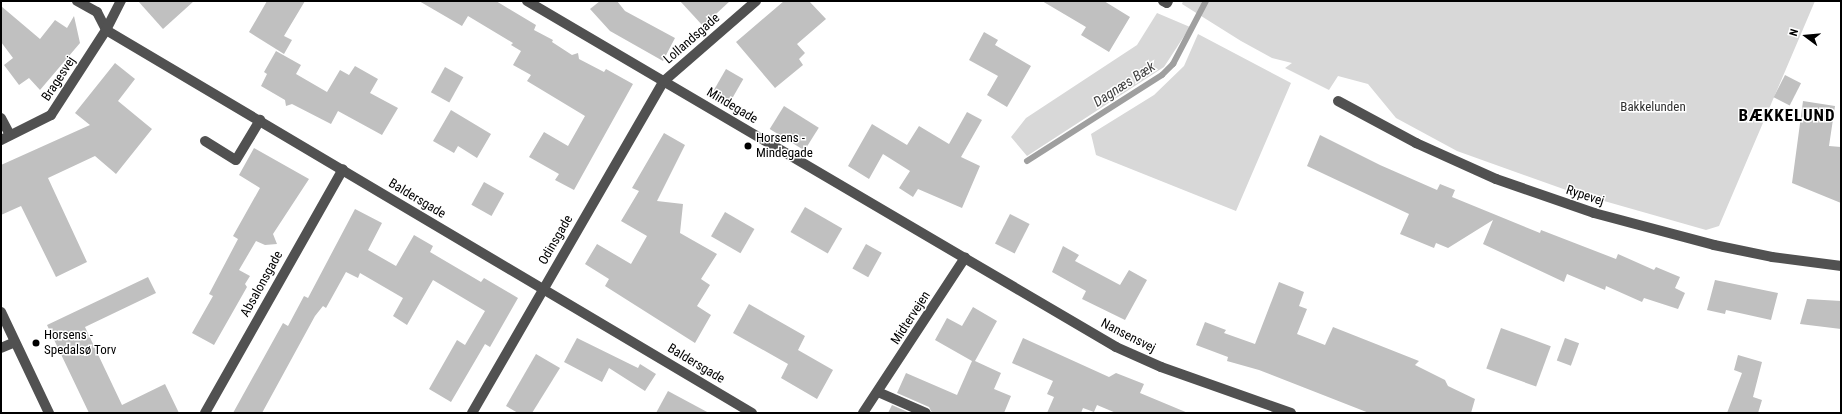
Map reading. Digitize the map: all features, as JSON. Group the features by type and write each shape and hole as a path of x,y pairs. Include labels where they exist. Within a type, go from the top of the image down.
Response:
{"street":[{"path":"77,1 98,12 106,30"},
{"name":"Bragesvej","path":"5,138 51,115 106,30 121,1"},
{"name":"Mindegade","path":"527,1 965,258"},
{"name":"Lollandsgade","path":"664,81 756,1"},
{"path":"1163,1 1167,3 1168,1"},
{"name":"Baldersgade","path":"106,30 752,413"},
{"name":"Odinsgade","path":"472,413 542,289 664,81"},
{"name":"Rypevej","path":"1338,101 1416,143 1496,179 1594,213 1714,245 1772,257 1841,266"},
{"path":"1,118 5,138"},
{"path":"205,141 236,160 260,120"},
{"name":"Absalonsgade","path":"205,413 342,169"},
{"name":"Midtervejen","path":"863,413 965,258"},
{"name":"Nansensvej","path":"965,258 1116,347 1161,367 1291,413"},
{"path":"1,312 49,413"},
{"path":"1,348 15,342"},
{"path":"878,392 926,413"}],"green space":[{"name":"Bakkelunden","path":"1183,1 1815,1 1719,226 1706,230 1569,191 1457,151 1396,118 1368,84 1338,76 1329,90 1285,68 1292,63 1272,58 1241,41 1182,4"},
{"path":"1157,13 1190,27 1164,67 1027,156 1011,137 1026,118 1137,45"},
{"path":"1198,34 1291,83 1236,211 1096,155 1091,134 1154,95 1184,66"}],"building":[{"path":"138,1 194,1 163,29"},
{"path":"267,1 305,1 284,36 292,40 284,54 249,32"},
{"path":"419,1 496,1 536,25 534,30 553,40 552,42 572,55 578,53 579,59 604,72 606,69 633,84 574,190 555,180 559,174 529,157 544,132 568,146 585,116 527,81 531,75 513,65 521,51 511,45 513,43 468,16 462,26"},
{"path":"600,1 617,1 625,11 675,38 663,61 610,31 590,9"},
{"path":"680,1 730,1 703,26"},
{"path":"784,1 809,1 826,19 797,44 805,53 799,59 803,65 775,88 736,42"},
{"path":"1042,1 1104,1 1130,17 1109,52 1081,35 1086,27"},
{"path":"1,6 40,39 55,20 67,28 74,16 80,43 40,90 29,78 19,85 4,65 13,58 1,42"},
{"path":"984,32 998,40 995,45 1031,66 1007,107 987,95 998,76 969,60"},
{"path":"276,51 301,65 296,74 327,92 340,70 349,75 355,66 378,79 370,93 398,108 382,135 338,111 331,124 292,104 286,106 285,100 261,86 267,74 264,72"},
{"path":"115,63 135,79 118,101 152,129 116,174 95,156 48,178 87,262 56,277 21,206 1,215 1,165 90,125 75,113"},
{"path":"445,67 463,77 449,103 431,92"},
{"path":"726,69 743,79 731,101 714,91"},
{"path":"1785,75 1801,83 1790,105 1774,97"},
{"path":"1803,101 1835,106 1829,146 1841,147 1841,203 1792,183"},
{"path":"784,106 819,128 804,151 770,129"},
{"path":"451,110 491,134 477,158 458,146 454,153 433,141"},
{"path":"967,112 982,120 961,157 980,166 962,208 918,189 913,197 899,188 910,171 883,154 869,179 848,166 872,124 907,145 919,126 949,144"},
{"path":"664,133 685,145 657,201 683,204 680,233 717,254 701,279 710,285 697,306 711,315 695,343 605,286 609,279 585,264 597,244 631,264 647,236 621,221 639,191 632,188"},
{"path":"1320,135 1380,165 1437,190 1440,184 1455,190 1452,197 1540,233 1541,230 1616,259 1618,254 1654,270 1656,267 1680,277 1675,288 1685,293 1678,309 1644,298 1642,302 1606,286 1605,290 1567,274 1564,282 1483,244 1493,220 1448,248 1436,243 1434,248 1400,234 1409,214 1307,166"},
{"path":"254,148 309,179 273,234 277,244 265,245 256,241 239,270 250,276 245,284 247,287 214,345 192,333 213,296 209,294 238,239 233,236 260,188 239,175"},
{"path":"484,182 504,193 492,216 471,205"},
{"path":"805,207 842,228 828,254 790,232"},
{"path":"355,209 382,223 368,250 396,266 414,235 433,246 430,252 481,282 484,278 518,298 490,347 485,344 451,402 429,389 457,340 465,345 485,311 433,280 407,325 393,316 403,298 360,273 358,278 346,272 326,308 323,306 315,316 262,413 233,413 283,323 288,326 304,296 308,298"},
{"path":"725,212 754,229 740,253 711,236"},
{"path":"1010,214 1030,224 1015,253 995,243"},
{"path":"866,244 882,253 868,277 852,268"},
{"path":"1063,246 1079,255 1075,261 1120,285 1129,270 1147,280 1125,320 1082,299 1086,291 1052,272"},
{"path":"148,277 156,293 85,327 122,405 165,384 179,413 89,413 47,325"},
{"path":"1715,280 1778,293 1771,320 1726,310 1725,314 1707,310"},
{"path":"1279,282 1304,292 1299,306 1307,309 1297,334 1325,345 1333,327 1419,361 1415,365 1445,380 1448,386 1475,399 1471,413 1369,413 1259,370 1227,361 1228,357 1196,345 1205,322 1226,330 1224,333 1255,344"},
{"path":"1807,299 1841,301 1841,329 1800,324"},
{"path":"749,304 805,336 798,350 833,370 817,399 781,378 788,364 733,333"},
{"path":"973,307 997,321 975,361 1001,373 994,389 1011,396 1004,413 932,413 929,407 897,393 906,373 957,395 972,361 935,340 947,318 962,326"},
{"path":"1501,328 1551,346 1536,387 1486,368"},
{"path":"577,338 638,368 640,364 656,374 645,391 609,368 602,382 564,362"},
{"path":"1023,338 1109,377 1116,373 1144,384 1140,393 1188,413 1116,413 1097,405 1094,412 1083,408 1081,413 1047,413 1054,397 1047,394 1053,381 1012,363"},
{"path":"1565,338 1579,343 1571,366 1557,361"},
{"path":"536,354 560,368 532,413 518,413 506,406"},
{"path":"1738,355 1762,362 1753,397 1762,400 1758,413 1727,413 1742,373 1734,370"},
{"path":"668,391 709,413 656,413"},
{"path":"892,405 910,413 888,413"}],"waterway":[{"name":"Dagnæs Bæk","path":"1027,161 1162,75 1173,64 1206,1"}],"place":[{"name":"Horsens - Mindegade","path":"748,146"},
{"name":"Horsens - Spedalsø Torv","path":"36,343"}],"district":[{"name":"BÆKKELUND","path":"1787,116"}]}
